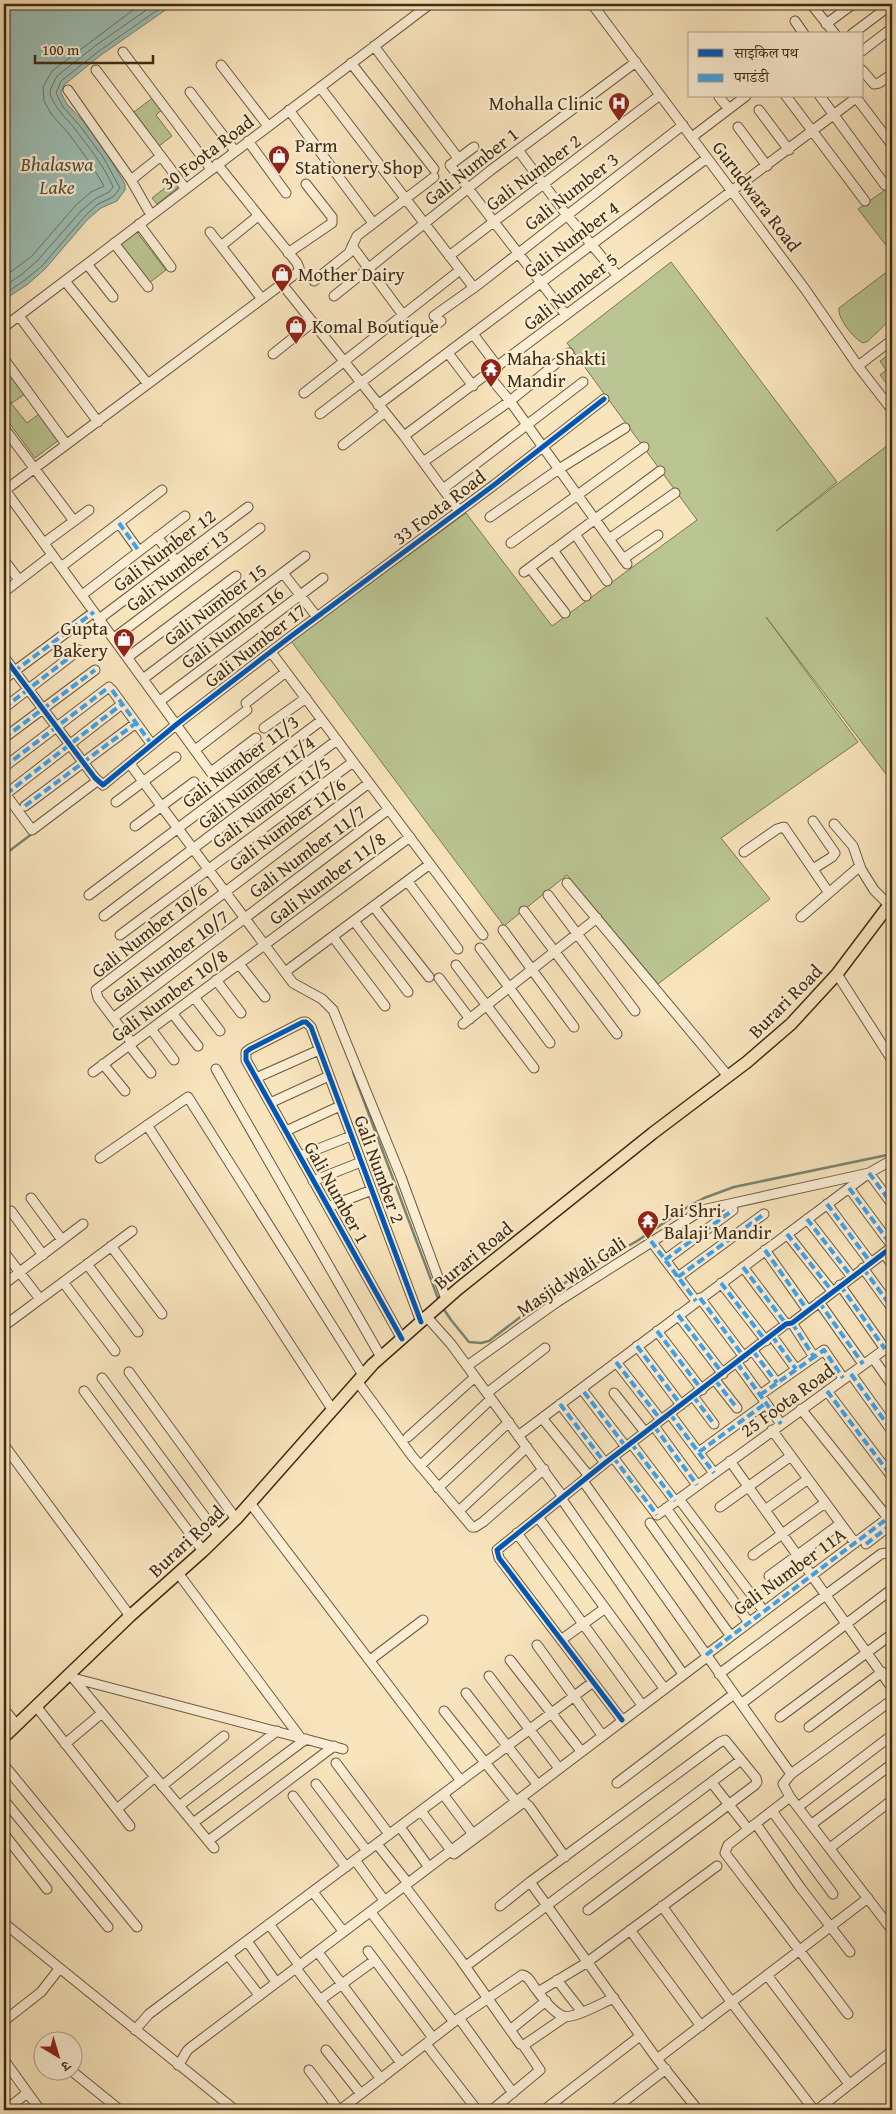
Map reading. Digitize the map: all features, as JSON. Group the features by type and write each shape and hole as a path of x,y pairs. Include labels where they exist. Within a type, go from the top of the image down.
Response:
{"main road":[{"name":"Burari Road","path":"4,1737 16,1724 71,1676 130,1616 236,1519 332,1408 381,1357 434,1310 622,1157 768,1045 791,1024 837,974 890,903"}],"street":[{"name":"30 Foota Road","path":"4,327 430,4"},
{"name":"Gurudwara Road","path":"592,4 806,289 858,366 892,410"},
{"path":"812,4 833,32"},
{"path":"826,24 853,4"},
{"path":"855,32 892,4"},
{"path":"795,21 803,32"},
{"path":"864,49 892,28"},
{"name":"Gali Number 1","path":"374,46 458,158"},
{"path":"124,52 214,166 288,253 299,268 298,272 98,422 5,489 213,775 256,738"},
{"name":"Gali Number 1","path":"334,296 468,188 636,62"},
{"path":"314,281 349,253 357,236 405,200 434,173 351,63"},
{"path":"221,65 268,126"},
{"path":"96,70 185,188"},
{"path":"864,72 874,84 879,83 892,74"},
{"path":"320,87 423,223 476,286"},
{"path":"68,90 151,214"},
{"path":"190,92 235,151"},
{"name":"Gali Number 2","path":"449,256 660,95"},
{"path":"721,98 728,109"},
{"path":"692,137 743,98"},
{"path":"787,98 865,201"},
{"path":"822,98 885,184"},
{"name":"Gali Number 5","path":"404,436 498,368 617,275 789,150 854,98"},
{"path":"856,98 892,144"},
{"path":"289,110 373,223"},
{"path":"759,110 789,150"},
{"name":"Gali Number 3","path":"361,384 476,286 683,124"},
{"path":"738,127 767,166"},
{"path":"248,141 286,193"},
{"path":"474,147 450,165 566,314"},
{"path":"518,150 566,214 617,275"},
{"path":"130,180 161,156"},
{"name":"Gali Number 4","path":"378,405 707,158"},
{"path":"288,253 332,223 332,217 306,184"},
{"path":"220,246 258,216"},
{"path":"139,224 172,267"},
{"path":"210,232 262,299"},
{"path":"114,243 148,286"},
{"path":"352,246 403,315"},
{"path":"86,264 113,298"},
{"path":"304,392 455,274"},
{"path":"65,281 148,384"},
{"path":"282,284 404,436 459,511"},
{"path":"19,316 98,422"},
{"path":"273,354 313,322"},
{"path":"473,334 498,368"},
{"path":"858,366 892,340"},
{"path":"451,350 473,386"},
{"path":"423,462 510,401 569,353"},
{"path":"4,359 66,444"},
{"path":"488,375 510,401 625,562 658,535"},
{"path":"443,489 583,382"},
{"path":"320,414 361,384"},
{"name":"33 Foota Road","path":"352,590 459,511 604,399"},
{"path":"344,445 384,413"},
{"path":"4,428 74,521"},
{"path":"490,518 559,469 625,428"},
{"path":"511,543 644,447"},
{"path":"565,613 527,570 660,471"},
{"path":"61,567 162,490"},
{"path":"610,539 675,493"},
{"name":"Gali Number 12","path":"97,615 176,561 248,507"},
{"path":"44,543 88,510"},
{"path":"82,595 185,516"},
{"path":"119,523 139,551"},
{"name":"Gali Number 13","path":"114,638 260,528"},
{"path":"575,534 607,582"},
{"path":"157,537 176,561"},
{"path":"553,550 586,596"},
{"path":"4,592 52,555"},
{"name":"Gali Number 15","path":"143,678 306,556"},
{"path":"4,560 19,580"},
{"path":"283,573 317,617"},
{"path":"128,657 236,576"},
{"name":"Gali Number 16","path":"160,701 323,578"},
{"name":"Gali Number 17","path":"97,781 103,785 107,783 177,724 352,590"},
{"path":"4,679 97,615"},
{"path":"4,708 79,650"},
{"path":"271,652 483,935"},
{"path":"4,657 28,688 56,727 69,744 84,763 97,781 32,830 5,793 69,744 122,704"},
{"path":"4,738 95,670"},
{"path":"195,750 286,672"},
{"path":"4,767 110,688 150,742"},
{"path":"264,728 306,698"},
{"name":"Gali Number 11/3","path":"89,895 322,720"},
{"path":"25,806 136,723"},
{"name":"Gali Number 11/4","path":"104,916 337,740"},
{"path":"116,802 176,758"},
{"name":"Gali Number 11/5","path":"120,935 353,762"},
{"path":"130,764 285,972 298,987 322,999 334,1010 401,1177 434,1310 467,1366 544,1469 683,1674"},
{"path":"135,826 194,782"},
{"name":"Gali Number 11/6","path":"225,892 369,783"},
{"name":"Gali Number 11/7","path":"246,919 389,810"},
{"path":"813,822 835,853 813,869"},
{"path":"834,824 853,846 860,866 874,890 890,903"},
{"path":"744,852 777,829 784,827 829,892"},
{"name":"Gali Number 11/8","path":"265,945 410,837"},
{"path":"285,972 430,864"},
{"path":"801,917 860,866"},
{"path":"408,882 458,949"},
{"path":"568,883 728,1076"},
{"name":"Gali Number 10/6","path":"151,1073 98,998 96,990 225,892"},
{"path":"548,895 635,1011"},
{"path":"374,907 429,977"},
{"path":"524,911 617,1034"},
{"path":"439,978 466,1021 597,918"},
{"name":"Gali Number 10/7","path":"113,1018 246,919"},
{"path":"354,921 408,992"},
{"path":"503,930 574,1027"},
{"path":"333,937 385,1006"},
{"name":"Gali Number 10/8","path":"93,1072 265,945"},
{"path":"480,948 550,1043"},
{"path":"239,964 264,997"},
{"path":"456,965 534,1068"},
{"path":"837,974 892,1060"},
{"path":"216,980 241,1013"},
{"path":"194,997 220,1031"},
{"path":"172,1013 198,1046"},
{"name":"Gali Number 2","path":"246,1060 246,1052 303,1022 306,1022 311,1027 372,1190 434,1310"},
{"path":"151,1029 174,1060"},
{"path":"256,1078 320,1050"},
{"name":"Gali Number 1","path":"246,1060 402,1339"},
{"path":"103,1064 125,1091"},
{"path":"216,1069 381,1357"},
{"path":"270,1103 329,1076"},
{"path":"100,1158 188,1097 360,1378 420,1466 472,1526 475,1527 544,1469"},
{"path":"286,1131 340,1106"},
{"path":"148,1125 332,1408"},
{"path":"300,1156 351,1136"},
{"path":"518,1436 678,1314 869,1173 892,1160"},
{"path":"314,1181 361,1162"},
{"path":"869,1173 892,1204"},
{"name":"Masjid Wali Gali","path":"467,1366 557,1302 702,1210 869,1173"},
{"path":"622,1720 497,1553 499,1547 645,1432 892,1246 849,1188"},
{"path":"328,1207 372,1190"},
{"path":"31,1198 62,1240"},
{"path":"827,1204 892,1308"},
{"path":"665,1260 733,1210"},
{"path":"10,1212 43,1255"},
{"path":"678,1277 764,1214"},
{"path":"807,1219 852,1277"},
{"path":"4,1284 84,1224"},
{"path":"4,1326 132,1231"},
{"path":"787,1234 832,1291"},
{"path":"651,1242 698,1300 741,1360 760,1395 781,1424"},
{"path":"111,1246 162,1314"},
{"path":"766,1250 806,1308"},
{"path":"4,1252 40,1299"},
{"path":"884,1253 892,1265"},
{"path":"87,1264 138,1332"},
{"path":"743,1267 814,1358"},
{"path":"63,1282 115,1351"},
{"path":"721,1283 796,1369"},
{"path":"840,1285 889,1347"},
{"path":"819,1302 863,1364"},
{"path":"678,1314 723,1374"},
{"path":"657,1331 702,1390"},
{"path":"637,1346 682,1405"},
{"name":"25 Foota Road","path":"613,1458 657,1515 889,1347"},
{"path":"420,1466 489,1396 545,1348"},
{"path":"760,1395 824,1350 892,1431"},
{"path":"753,1351 777,1383"},
{"path":"873,1358 892,1385"},
{"path":"616,1362 699,1483"},
{"path":"129,1372 236,1519"},
{"path":"408,1437 475,1377"},
{"path":"102,1378 219,1536"},
{"path":"715,1380 737,1408"},
{"path":"84,1391 203,1551"},
{"path":"827,1391 892,1477"},
{"path":"584,1392 677,1500 763,1610"},
{"path":"614,1393 645,1432"},
{"path":"694,1396 714,1424"},
{"path":"560,1404 605,1463"},
{"path":"699,1452 766,1404"},
{"path":"801,1409 891,1519 866,1544"},
{"path":"670,1414 714,1473"},
{"path":"542,1418 586,1479 706,1656 791,1774"},
{"path":"438,1488 508,1422"},
{"path":"772,1430 855,1543"},
{"path":"4,1445 130,1616"},
{"path":"459,1511 527,1447"},
{"path":"720,1507 791,1456"},
{"path":"730,1461 811,1576 891,1683"},
{"path":"765,1510 808,1479"},
{"path":"250,1503 461,1781"},
{"path":"753,1555 825,1503"},
{"path":"666,1508 748,1621"},
{"path":"538,1517 664,1688"},
{"name":"Gali Number 11A","path":"407,1886 428,1866 683,1674 748,1621 891,1519"},
{"path":"650,1523 730,1635"},
{"path":"769,1576 840,1524"},
{"path":"516,1533 642,1705"},
{"path":"719,1674 880,1554 892,1549"},
{"path":"178,1573 303,1738"},
{"path":"741,1704 847,1622 892,1590"},
{"path":"561,1640 604,1609"},
{"path":"370,1660 423,1620"},
{"path":"780,1717 869,1653 892,1634"},
{"path":"536,1645 602,1734"},
{"path":"510,1660 581,1751"},
{"path":"810,1726 882,1672"},
{"path":"71,1676 276,1731 339,1747 211,1845 71,1676"},
{"path":"489,1676 558,1767"},
{"path":"138,2027 149,2014 592,1682"},
{"path":"466,1693 537,1784"},
{"path":"618,1784 734,1694"},
{"path":"892,1700 791,1774 783,1784 790,1797 892,1930"},
{"path":"36,1706 130,1826"},
{"path":"4,1708 16,1724"},
{"path":"444,1711 515,1800"},
{"path":"65,1744 102,1713"},
{"path":"179,1806 276,1731"},
{"path":"798,1806 892,1735"},
{"path":"162,1786 224,1736"},
{"path":"193,1823 303,1738"},
{"path":"500,1906 723,1740 727,1742 756,1778 757,1782 588,1910"},
{"path":"466,1966 741,1760"},
{"path":"336,1764 390,1834"},
{"path":"812,1824 892,1764"},
{"path":"4,1765 137,1927"},
{"path":"117,1809 155,1777"},
{"path":"712,1783 729,1805 752,1826 850,1952"},
{"path":"316,1784 367,1851"},
{"path":"443,1794 472,1833"},
{"path":"293,1796 346,1867"},
{"path":"790,1797 726,1847 725,1853 848,2014"},
{"path":"4,1800 108,1928"},
{"path":"830,1848 892,1800"},
{"path":"183,2060 299,1968 342,1931 524,1802 529,1806 565,1857"},
{"path":"421,1811 450,1849"},
{"path":"772,1811 833,1894"},
{"path":"400,1827 428,1866"},
{"path":"4,1834 46,1889"},
{"path":"376,1844 540,2070 492,2110"},
{"path":"355,1860 384,1900"},
{"path":"538,1992 586,1963 717,1866"},
{"path":"530,1882 586,1963 614,1998 657,2059 698,2110"},
{"path":"183,2060 187,2050 276,1982 320,1955 407,1886"},
{"path":"313,1892 342,1931"},
{"path":"657,2059 868,1898"},
{"path":"662,1906 732,2003 815,2110 892,2051"},
{"path":"374,1914 512,2093"},
{"path":"4,1923 59,1969 183,2060 235,2110"},
{"path":"269,1924 320,2000 381,2079"},
{"path":"630,1930 701,2026"},
{"path":"247,1941 276,1982"},
{"path":"368,1951 477,2110"},
{"path":"228,1955 259,1995"},
{"path":"320,1955 401,2063"},
{"path":"320,2000 375,1960"},
{"path":"4,2021 35,1998 59,1969"},
{"path":"308,2070 339,2110 488,1997 522,1975 528,1978 538,1992 561,2016 565,2017"},
{"path":"767,1976 849,2084"},
{"path":"557,1980 582,2012"},
{"path":"523,2045 565,2017 614,1998"},
{"path":"510,2030 546,2001"},
{"path":"544,2110 640,2036"},
{"path":"326,2050 361,2094"},
{"path":"4,2060 40,2110"},
{"path":"613,2110 666,2070"},
{"path":"82,2079 120,2110"},
{"path":"6,2110 27,2093"}],"green space":[{"path":"155,96 164,108 156,115 172,136 159,146 134,112"},
{"path":"175,180 180,186 157,204 152,198"},
{"path":"892,185 892,253 858,209"},
{"path":"136,231 166,270 149,283 119,244"},
{"path":"671,262 837,482 776,531 892,442 892,782 766,617 858,742 721,838 770,899 658,984 567,875 504,926 291,641 466,513 552,626 697,520 567,343"},
{"path":"892,268 892,318 868,341 863,343 847,328 839,308"},
{"path":"892,352 892,391 880,375 886,370 880,361"},
{"path":"13,378 25,394 12,403 7,398 27,423 39,414 59,440 35,458 4,416 4,385"}],"water":[{"name":"Bhalaswa Lake","path":"4,4 174,4 101,55 64,85 61,93 67,104 84,122 107,154 125,184 125,190 117,201 101,208 88,219 45,269 28,284 4,300"}],"waterway":[{"path":"4,855 33,833"},
{"path":"353,1072 439,1301"},
{"path":"443,1308 469,1342 481,1343 489,1341 574,1276 637,1241 704,1198 734,1187 892,1154"}],"marked path":[{"path":"119,523 139,551"},
{"path":"4,679 94,612"},
{"path":"4,708 79,650"},
{"path":"4,738 95,670"},
{"path":"4,767 109,687"},
{"path":"112,690 150,742"},
{"path":"6,794 122,704"},
{"path":"25,806 136,723"},
{"path":"869,1173 892,1204"},
{"path":"849,1188 892,1246"},
{"path":"827,1204 871,1263"},
{"path":"665,1260 733,1210"},
{"path":"678,1277 764,1214"},
{"path":"807,1219 852,1277"},
{"path":"787,1234 832,1291"},
{"path":"651,1241 696,1301"},
{"path":"765,1250 806,1308"},
{"path":"884,1253 892,1265"},
{"path":"743,1267 786,1324"},
{"path":"863,1268 892,1308"},
{"path":"721,1283 766,1341"},
{"path":"840,1285 885,1349"},
{"path":"700,1298 744,1357"},
{"path":"819,1302 863,1364"},
{"path":"678,1315 723,1374"},
{"path":"792,1323 814,1357 824,1350 843,1378"},
{"path":"657,1331 702,1390"},
{"path":"772,1336 796,1369"},
{"path":"637,1346 681,1405"},
{"path":"753,1351 777,1383"},
{"path":"760,1395 814,1357"},
{"path":"616,1362 661,1420"},
{"path":"737,1363 781,1424"},
{"path":"851,1374 892,1431"},
{"path":"715,1380 737,1408"},
{"path":"827,1391 892,1477"},
{"path":"584,1392 626,1447"},
{"path":"693,1396 714,1424"},
{"path":"699,1452 766,1403"},
{"path":"560,1404 605,1463"},
{"path":"670,1414 714,1473"},
{"path":"654,1426 697,1485"},
{"path":"631,1443 675,1501"},
{"path":"613,1457 657,1515"},
{"path":"706,1655 892,1515"},
{"path":"866,1544 892,1524"}],"cycle path":[{"path":"4,657 95,778 103,785 177,724 494,485 604,399"},
{"path":"402,1339 246,1060 246,1052 250,1049 303,1022 306,1022 311,1027 421,1322"},
{"path":"622,1720 499,1558 497,1550 605,1463 786,1324 792,1323 892,1247"}],"place":[{"name":"Mohalla Clinic","path":"619,122"},
{"name":"Parm Stationery Shop","path":"279,175"},
{"name":"Mother Dairy","path":"282,293"},
{"name":"Komal Boutique","path":"296,345"},
{"name":"Maha Shakti Mandir","path":"491,388"},
{"name":"Gupta Bakery","path":"124,658"},
{"name":"Jai Shri Balaji Mandir","path":"648,1240"}]}
